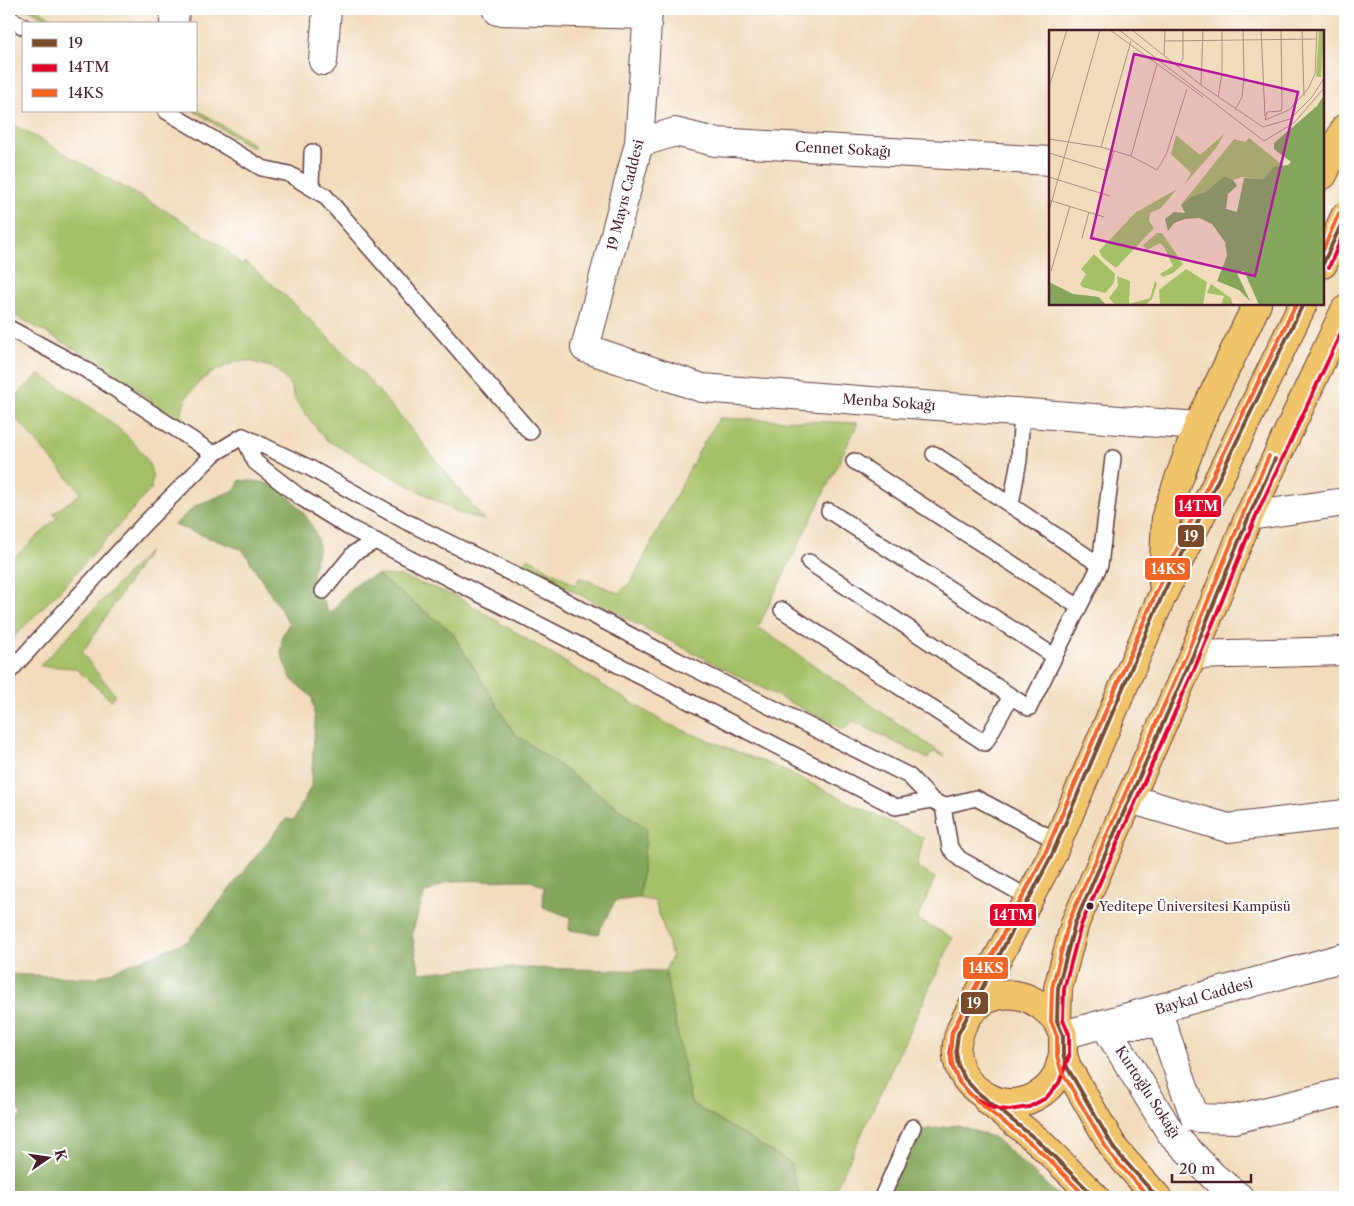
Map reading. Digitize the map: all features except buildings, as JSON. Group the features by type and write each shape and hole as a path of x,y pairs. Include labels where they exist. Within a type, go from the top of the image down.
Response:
{"main road":[{"path":"1324,173 1345,128"},
{"path":"1324,262 1345,216"},
{"path":"1162,596 1166,515 1198,426 1256,305"},
{"path":"1095,1197 1038,1141 976,1091 965,1079 958,1065 956,1050 958,1034 1058,841 1162,596 1304,305"},
{"path":"1157,1197 1115,1150 1067,1067 1061,1037 1058,988 1076,922 1193,655 1249,516 1342,326"},
{"path":"965,1020 976,1006 989,998 1004,995 1019,996 1033,1001 1046,1009 1061,1037 1054,1080 1042,1093 1027,1101 1010,1104 996,1102 976,1091"}],"street":[{"path":"174,22 175,9"},
{"path":"322,61 327,9"},
{"path":"498,9 498,11 648,12"},
{"name":"19 Mayıs Caddesi","path":"585,348 639,143 648,12"},
{"name":"Cennet Sokağı","path":"639,143 675,132 715,142 1049,161"},
{"name":"Menba Sokağı","path":"585,348 702,388 1198,426"},
{"path":"1249,516 1345,502"},
{"path":"1193,655 1345,651"},
{"path":"1130,799 1228,828 1345,814"},
{"name":"Baykal Caddesi","path":"1061,1037 1345,957"},
{"path":"1104,1024 1162,1024 1195,1118 1235,1119 1345,1092"},
{"name":"Kurtoğlu Sokağı","path":"1104,1024 1170,1132 1214,1176 1239,1197"}],"lane":[{"path":"9,18 22,26"},
{"path":"168,112 262,168 289,174 325,196 530,432"},
{"path":"311,187 312,152"},
{"path":"9,328 83,368 214,454"},
{"path":"1012,505 1019,460 1022,412"},
{"path":"9,672 143,525 214,454 243,436"},
{"path":"243,436 255,462 300,497 348,527 896,807 976,798 1058,841"},
{"path":"243,436 310,468 405,521 549,592 677,660 909,776 937,803 950,848 960,859 1029,898"},
{"path":"934,454 1100,565"},
{"path":"808,562 1029,708 1100,565 1113,458"},
{"path":"854,461 1079,608"},
{"path":"829,511 1054,656"},
{"path":"323,591 354,553 376,541"},
{"path":"782,610 985,743 1011,696"},
{"path":"882,1197 913,1127"}],"green space":[{"path":"29,9 37,9 58,22 52,22"},
{"path":"198,110 254,145 252,148 196,112"},
{"path":"9,122 171,214 225,248 241,265 246,262 290,300 356,365 411,429 484,520 461,514 326,440 296,402 291,387 280,373 271,367 249,361 237,361 211,373 198,383 187,397 183,407 182,421 176,420 103,365 9,312"},
{"path":"39,374 86,404 137,446 147,460 152,474 151,489 62,588 9,642 9,563 58,517 53,514 81,493 9,410 9,403"},
{"path":"719,418 858,423 758,627 945,756 933,752 928,759 853,721 844,730 522,565 528,558 577,586 579,577 619,593 633,579 700,449"},
{"path":"240,480 265,483 280,490 295,503 309,520 314,529 318,546 312,575 329,614 349,590 367,578 377,575 451,631 514,733 647,829 639,898 615,901 598,934 569,930 570,917 543,907 544,887 531,880 448,881 424,894 412,934 420,973 483,967 665,971 691,1103 790,1163 800,1197 9,1197 9,1125 22,1115 9,1096 9,974 95,978 188,941 286,819 294,820 311,786 315,720 312,697 292,680 285,665 281,652 282,636 289,623 243,550 174,525 197,505 235,490"},
{"path":"149,551 82,653 115,695 111,700 75,668 40,666"},
{"path":"377,575 400,576 456,596 665,723 781,769 923,838 917,867 935,878 917,919 953,938 832,1197 800,1197 790,1163 691,1103 665,971 672,956 655,901 639,898 647,829 514,733 451,631"},
{"path":"958,1125 995,1138 1060,1197 887,1197 915,1131"}],"transit line":[{"name":"14KS","path":"1324,248 1339,213"},
{"name":"19","path":"1324,262 1345,216"},
{"name":"14TM","path":"1329,267 1345,230"},
{"name":"14TM","path":"1296,305 1156,593 1045,854 952,1032 950,1050 952,1066 959,1082 972,1096 993,1108 1009,1110 1029,1107 1046,1098 1059,1083 1069,1056 1069,1034 1063,1020 1064,989 1081,925 1199,658 1255,518 1345,324"},
{"name":"14KS","path":"1086,1197 1034,1146 983,1106 965,1089 959,1081 952,1063 952,1033 1045,854 1156,593 1296,305"},
{"name":"19","path":"1095,1197 1038,1141 976,1091 965,1079 958,1065 956,1050 958,1034 1051,857 1162,596 1303,305"},
{"name":"14KS","path":"1149,1197 1110,1154 1061,1070 1057,1056 1057,1036 1051,1021 1052,988 1069,921 1187,653 1243,514 1269,456"},
{"name":"19","path":"1157,1197 1115,1150 1067,1067 1063,1055 1063,1035 1057,1021 1058,988 1075,923 1193,655 1249,516 1275,459"}],"place":[{"name":"Yeditepe Üniversitesi Kampüsü","path":"1090,906"}]}
